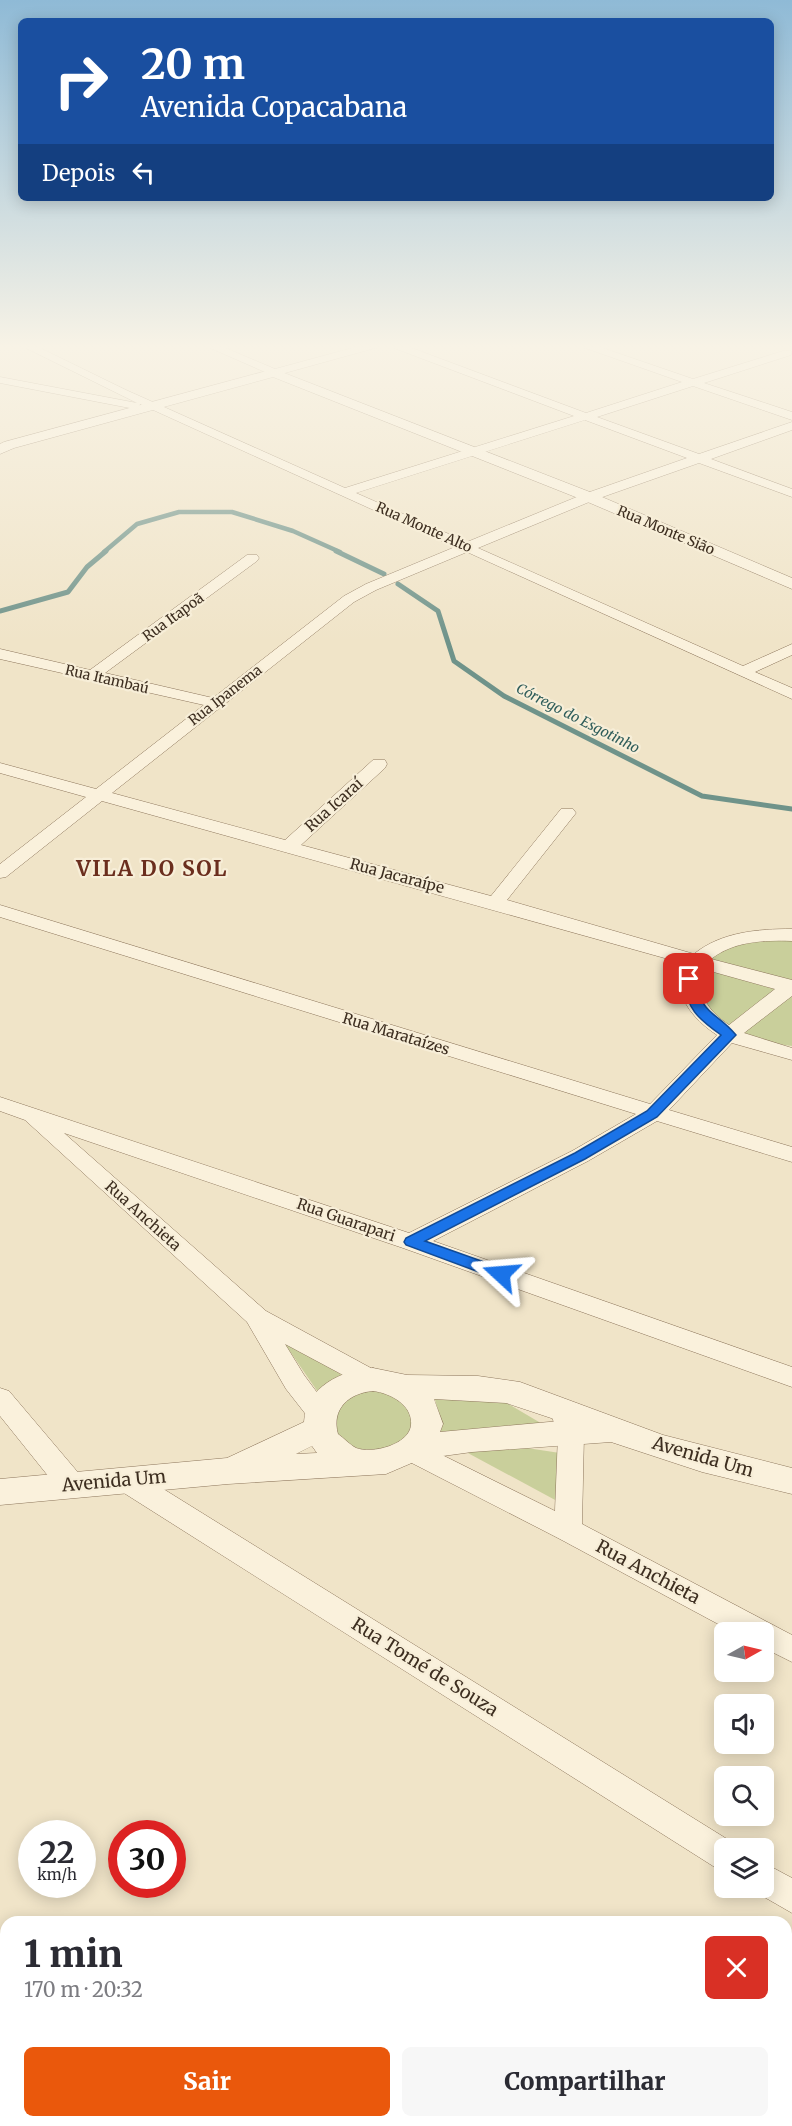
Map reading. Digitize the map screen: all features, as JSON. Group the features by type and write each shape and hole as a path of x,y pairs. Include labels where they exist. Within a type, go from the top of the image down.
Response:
{"street":[{"name":"Rua Monte Alto","path":"233,443 792,694"},
{"name":"Rua Monte Sião","path":"451,443 590,497 792,584"},
{"path":"345,492 496,443"},
{"path":"660,443 792,493"},
{"name":"Rua Ipanema","path":"0,873 349,599 370,587 590,497 743,443"},
{"name":"Rua Itapoã","path":"93,675 252,558"},
{"path":"742,672 792,649"},
{"name":"Rua Itambaú","path":"0,654 215,703"},
{"name":"Rua Icaraí","path":"289,846 379,764"},
{"name":"Rua Jacaraípe","path":"0,768 289,846 792,987"},
{"path":"495,903 567,813"},
{"name":"Rua Marataízes","path":"0,911 652,1114 792,1155"},
{"path":"792,935 770,933 740,938 715,947 697,962 689,979 692,999 706,1018 729,1035 758,1047 792,1054"},
{"path":"411,1242 580,1156 652,1114 729,1035 792,987"},
{"name":"Rua Guarapari","path":"0,1104 411,1242 792,1377"},
{"name":"Rua Anchieta","path":"29,1114 257,1317 371,1380"},
{"name":"Rua Anchieta","path":"257,1317 320,1421"},
{"path":"371,1380 388,1381 404,1387 417,1396 425,1409 428,1422 424,1436 413,1449 386,1462 368,1463 336,1452 326,1441 320,1421 326,1401 338,1390 353,1383 371,1380"},
{"name":"Avenida Um","path":"404,1387 468,1387 518,1394 566,1422"},
{"path":"0,1398 71,1485"},
{"name":"Avenida Um","path":"228,1471 320,1421"},
{"path":"566,1422 568,1530"},
{"name":"Avenida Um","path":"413,1449 566,1422 614,1430 716,1464 792,1481"},
{"name":"Rua Anchieta","path":"413,1449 741,1622"},
{"name":"Avenida Um","path":"0,1492 228,1471 368,1463"},
{"name":"Rua Tomé de Souza","path":"126,1480 714,1849"},
{"name":"Rua Anchieta","path":"774,1639 792,1649"},
{"path":"774,1885 792,1897"}],"green space":[{"path":"792,938 792,1046 763,1041 735,1030 708,1008 701,996 699,984 706,963 715,954 741,941"},
{"path":"280,1337 342,1375 320,1395"},
{"path":"378,1388 411,1404 412,1438 374,1456 335,1439 330,1417 341,1398"},
{"path":"434,1396 495,1396 539,1422 544,1430 435,1435 439,1414"},
{"path":"527,1448 560,1453 557,1501 466,1452"}],"waterway":[{"name":"Córrego do Esgotinho","path":"104,552 137,524 179,512 232,512 293,531 340,552"},
{"name":"Córrego do Esgotinho","path":"0,611 68,592 87,567 106,551"},
{"name":"Córrego do Esgotinho","path":"336,551 384,574"},
{"name":"Córrego do Esgotinho","path":"398,584 438,611 454,661 504,696 702,796 792,809"}],"district":[{"name":"VILA DO SOL","path":"152,869"}],"route":[{"path":"501,1274 411,1242 580,1156 652,1114 729,1035 706,1018 692,999 689,979"}]}
